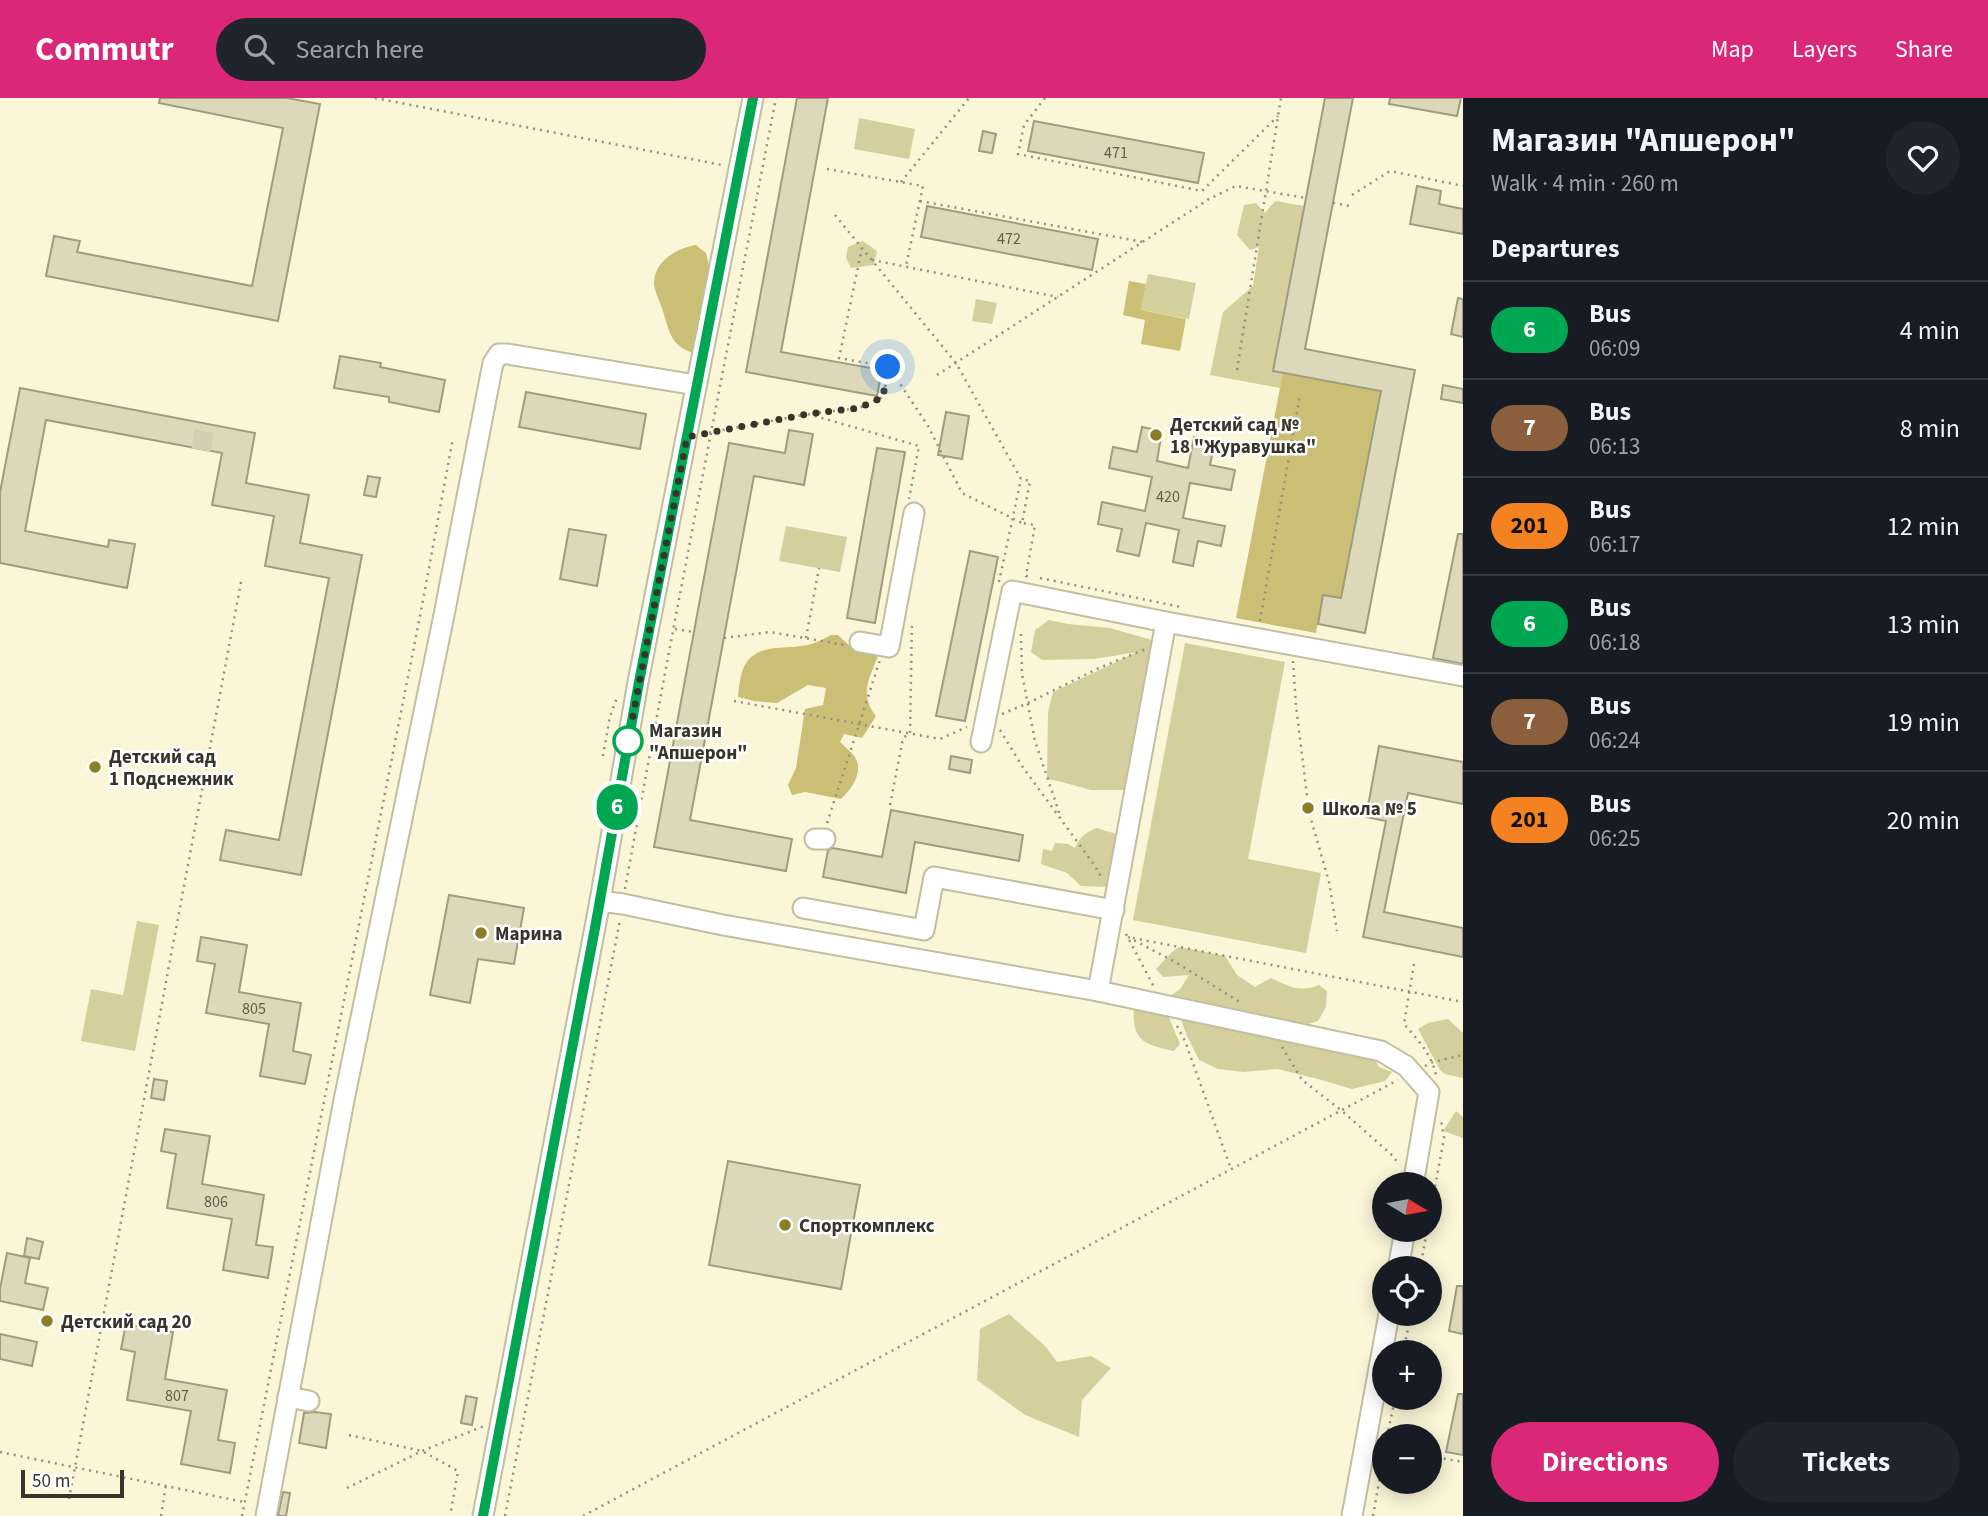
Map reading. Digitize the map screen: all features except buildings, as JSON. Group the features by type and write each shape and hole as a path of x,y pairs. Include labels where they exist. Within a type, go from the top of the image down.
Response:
{"street":[{"path":"483,1516 639,682 754,98"},
{"path":"266,1516 339,1125 493,363 499,355 508,354 696,385"},
{"path":"858,645 889,647 911,506"},
{"path":"981,742 989,718 1012,591 1463,676"},
{"path":"1098,991 1166,622"},
{"path":"803,908 924,930 934,877 1114,911"},
{"path":"600,901 1098,991 1381,1051 1406,1066 1429,1092 1415,1172"},
{"path":"1352,1516 1388,1326"},
{"path":"288,1397 309,1401"}],"path":[{"path":"375,98 724,166"},
{"path":"505,1516 776,98"},
{"path":"901,182 969,98"},
{"path":"1045,98 1024,125 1018,154 1202,191 1278,116"},
{"path":"1237,370 1281,98"},
{"path":"827,169 923,186 906,267"},
{"path":"1352,195 1390,171 1463,186"},
{"path":"937,375 1209,199 1236,186 1306,198"},
{"path":"920,201 1143,242"},
{"path":"1333,203 1350,206"},
{"path":"835,215 956,363 1021,479 1030,481 1022,523"},
{"path":"862,248 839,358 888,367 928,426 962,493 1022,523 1035,525 1027,576"},
{"path":"872,260 1058,297"},
{"path":"687,437 808,414 859,408 883,397 888,367"},
{"path":"1258,638 1300,395"},
{"path":"808,414 919,446 911,506"},
{"path":"242,1516 453,438"},
{"path":"806,638 819,568"},
{"path":"69,1499 242,577"},
{"path":"911,733 912,609"},
{"path":"675,629 694,632"},
{"path":"724,638 771,632 858,645"},
{"path":"1021,633 1022,674 1035,741 1062,821"},
{"path":"1294,645 1297,653 1293,661 1296,706 1309,812 1329,881 1337,931"},
{"path":"821,839 880,663 883,646"},
{"path":"734,701 940,739 1154,646"},
{"path":"989,718 1102,878"},
{"path":"890,805 903,738 911,733"},
{"path":"1114,911 1185,1041 1231,1169"},
{"path":"1128,937 1463,1002"},
{"path":"1128,937 1177,962 1246,1006"},
{"path":"1414,964 1404,1024 1433,1062 1437,1079"},
{"path":"1270,1027 1301,1080 1393,1156 1399,1166"},
{"path":"583,1516 1412,1073 1433,1062 1463,1055"},
{"path":"1437,1172 1444,1138 1440,1112"},
{"path":"347,1488 422,1451 503,1419"},
{"path":"349,1435 422,1451 458,1471 451,1511"},
{"path":"0,1452 244,1502"},
{"path":"1442,1458 1463,1462"},
{"path":"160,1516 166,1485"},
{"path":"1373,1516 1377,1494"}],"shaded area":[{"path":"859,118 915,129 909,159 854,149"},
{"path":"1275,201 1304,206 1273,370 1283,372 1280,388 1210,375 1223,312 1253,286 1259,247 1250,250 1237,235 1244,205 1256,203 1265,213"},
{"path":"863,241 877,251 874,265 851,268 846,258 848,247"},
{"path":"696,245 706,253 709,265 695,353 675,342 654,282 658,268 668,257"},
{"path":"1148,274 1196,283 1189,319 1141,310"},
{"path":"1129,281 1146,284 1141,310 1186,319 1180,351 1141,344 1145,320 1123,315"},
{"path":"976,299 997,303 992,324 972,321"},
{"path":"1283,372 1381,391 1341,598 1323,595 1316,633 1236,618"},
{"path":"786,526 847,537 840,572 779,561"},
{"path":"1049,620 1110,628 1152,640 1125,790 1091,790 1047,779 1048,712 1053,692 1137,652 1094,659 1042,660 1031,652 1035,630"},
{"path":"831,635 838,635 855,651 878,656 867,687 868,701 876,716 862,738 844,734 840,742 855,757 858,764 852,786 841,799 805,792 792,795 788,785 796,768 805,709 823,705 826,688 808,685 777,703 754,701 738,697 741,676 745,665 758,653 811,644"},
{"path":"1185,643 1285,662 1248,859 1321,873 1306,953 1133,920"},
{"path":"1096,828 1120,835 1113,877 1105,887 1081,886 1067,873 1041,864 1043,849 1052,851 1055,843 1068,844 1075,848 1083,836"},
{"path":"137,921 159,925 135,1051 81,1041 91,989 123,995"},
{"path":"1179,947 1225,956 1237,975 1255,987 1271,978 1300,988 1319,985 1327,991 1326,1007 1318,1021 1308,1024 1168,998 1180,989 1189,975 1163,977 1156,969"},
{"path":"1134,1007 1167,1013 1180,1044 1174,1051 1142,1040 1135,1027"},
{"path":"1180,1017 1373,1056 1379,1067 1392,1072 1385,1081 1352,1089 1277,1069 1243,1072 1218,1069 1199,1060"},
{"path":"1448,1019 1463,1033 1463,1078 1445,1074 1440,1070 1418,1029 1428,1023"},
{"path":"1456,1111 1463,1117 1463,1138 1443,1131"},
{"path":"1009,1314 1045,1346 1057,1362 1091,1356 1111,1368 1082,1400 1079,1437 1025,1415 977,1380 980,1329"}],"tunnel":[{"path":"201,450 206,423"}],"bus line":[{"name":"6","path":"483,1516 639,682 753,98"}],"place":[{"name":"Детский сад № 18 \"Журавушка\"","path":"1156,435"},
{"name":"Магазин \"Апшерон\"","path":"628,741"},
{"name":"Детский сад 1 Подснежник","path":"95,767"},
{"name":"Школа № 5","path":"1308,808"},
{"name":"Марина","path":"481,933"},
{"name":"Спорткомплекс","path":"785,1225"},
{"name":"Детский сад 20","path":"47,1321"}],"route":[{"path":"628,741 687,437 808,414 859,408 883,397 888,367"}]}
